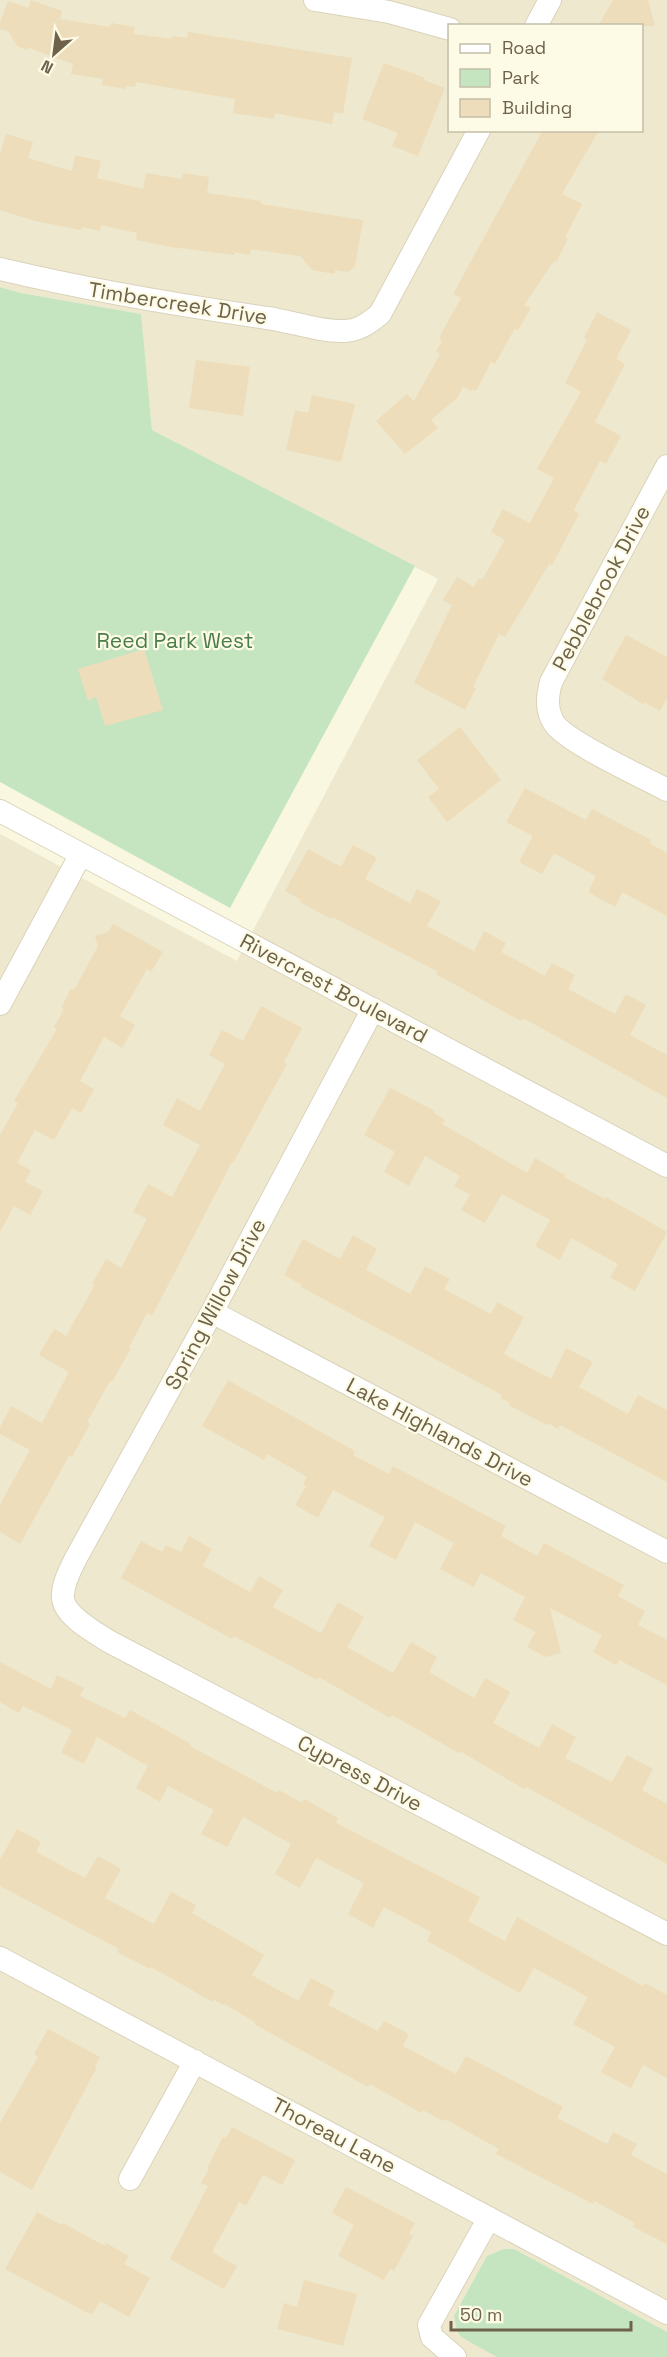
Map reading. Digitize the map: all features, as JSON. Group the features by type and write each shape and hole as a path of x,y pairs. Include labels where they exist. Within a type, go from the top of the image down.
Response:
{"street":[{"path":"315,0 389,12 448,28"},
{"path":"537,24 550,0"},
{"name":"Timbercreek Drive","path":"0,269 70,286 147,300 337,331 357,329 380,314 478,132"},
{"name":"Pebblebrook Drive","path":"667,466 551,682 547,703 561,732 569,738 667,790"},
{"name":"Rivercrest Boulevard","path":"0,812 667,1166"},
{"path":"0,1004 81,854"},
{"name":"Spring Willow Drive","path":"63,1599 67,1578 75,1558 212,1312 373,1009"},
{"name":"Lake Highlands Drive","path":"212,1312 667,1552"},
{"name":"Cypress Drive","path":"63,1599 69,1612 85,1626 110,1642 667,1934"},
{"name":"Thoreau Lane","path":"0,1958 667,2313"},
{"path":"130,2180 195,2061"},
{"path":"455,2357 432,2337 429,2325 489,2218"}],"shaded area":[{"path":"0,0 667,0 667,2357 0,2357 0,834 237,961 438,579 152,430 140,314 21,293 0,287"}],"green space":[{"name":"Reed Park West","path":"0,287 21,293 141,314 152,430 415,566 230,908 0,782"},
{"path":"504,2249 514,2249 667,2332 667,2357 497,2357 461,2337 457,2331 454,2316 487,2256"}],"building":[{"path":"31,0 62,11 60,19 110,27 111,23 135,27 134,34 172,39 173,36 187,38 188,32 352,58 343,114 334,112 332,124 275,113 274,119 233,113 235,99 136,82 135,87 126,86 126,89 102,85 103,79 71,74 73,64 17,46 9,32 0,29 0,22 8,1 28,8"},
{"path":"613,0 648,0 655,26 643,26 643,24 599,24"},
{"path":"384,63 445,88 418,156 392,146 398,133 362,119"},
{"path":"542,132 598,132 562,194 582,204 565,238 568,239 556,262 554,261 524,305 531,308 518,330 515,328 495,364 491,362 476,391 463,387 457,398 431,420 438,428 405,454 376,421 407,394 414,401 440,354 436,351 442,342 441,334 461,298 453,294"},
{"path":"6,134 33,142 28,158 72,171 75,155 101,161 97,178 143,189 146,173 182,179 183,173 209,177 207,193 363,220 355,266 348,272 335,270 335,274 312,270 300,256 251,249 250,255 234,252 234,255 171,247 136,240 137,233 101,225 100,231 82,227 81,230 35,221 0,210 0,154"},
{"path":"597,312 631,330 616,359 625,364 595,422 621,436 606,464 600,461 574,510 579,514 552,565 549,564 505,637 499,634 473,687 476,688 465,710 414,683 452,605 443,600 457,577 474,587 479,578 482,580 505,540 491,532 503,509 530,523 554,478 537,469 581,392 565,383 587,340 584,338"},
{"path":"196,360 250,367 243,416 189,408"},
{"path":"312,395 355,404 341,462 286,450 295,410 308,413"},
{"path":"626,635 667,657 667,698 660,711 644,702 643,704 602,679"},
{"path":"144,649 163,710 105,726 96,697 88,701 78,669"},
{"path":"460,727 501,780 447,822 428,797 439,789 417,760"},
{"path":"525,788 586,820 592,809 651,840 649,843 667,853 667,916 622,892 615,907 588,892 596,876 554,853 542,874 519,862 533,836 506,822"},
{"path":"353,845 377,858 365,879 410,903 417,889 441,901 427,926 474,951 484,931 506,943 501,952 545,976 552,963 575,975 568,989 615,1014 626,994 646,1005 630,1035 667,1055 667,1098 523,1018 521,1021 488,1003 436,974 437,971 332,917 331,919 285,891 308,849 341,867"},
{"path":"113,924 163,952 151,972 147,969 120,1016 135,1025 122,1048 104,1037 80,1081 94,1089 81,1113 72,1108 54,1140 35,1130 17,1163 31,1170 25,1182 43,1191 30,1215 14,1206 0,1232 0,1135 18,1103 14,1101 57,1029 54,1027 64,1009 61,1008 71,989 74,990 98,946 95,936 108,932"},
{"path":"261,1006 302,1028 284,1062 287,1064 232,1162 152,1316 147,1313 129,1347 131,1348 87,1422 90,1424 72,1457 69,1456 20,1544 0,1532 0,1505 30,1450 0,1434 0,1427 11,1406 42,1423 69,1372 39,1355 54,1329 66,1336 95,1285 92,1284 106,1259 121,1268 147,1219 133,1212 148,1184 172,1197 200,1145 163,1125 177,1098 200,1111 225,1064 209,1055 222,1030 243,1041"},
{"path":"390,1088 435,1111 434,1113 445,1120 442,1124 527,1173 535,1158 565,1175 564,1177 605,1199 606,1197 667,1232 635,1291 610,1277 618,1264 571,1238 560,1260 535,1246 550,1220 502,1194 485,1223 461,1210 470,1195 454,1186 460,1176 425,1156 409,1186 384,1172 395,1152 364,1135"},
{"path":"353,1235 377,1249 366,1270 410,1294 425,1266 450,1279 444,1289 491,1314 497,1302 524,1317 504,1354 551,1379 566,1348 593,1362 579,1387 628,1414 638,1395 667,1410 667,1482 560,1425 558,1429 548,1423 547,1425 508,1405 510,1403 501,1398 502,1395 301,1287 302,1285 284,1275 303,1239 340,1259"},
{"path":"228,1380 355,1451 353,1455 389,1474 393,1466 506,1526 501,1536 537,1556 544,1543 624,1585 618,1596 645,1611 638,1625 667,1640 667,1685 619,1660 616,1665 593,1652 602,1635 550,1608 561,1653 546,1657 527,1647 536,1632 513,1620 525,1597 481,1573 474,1587 440,1569 454,1543 415,1522 396,1560 369,1546 385,1517 333,1490 318,1518 295,1505 306,1486 303,1484 307,1477 267,1454 264,1460 202,1426"},
{"path":"189,1536 212,1549 203,1566 250,1592 259,1576 283,1590 273,1607 321,1633 338,1602 364,1617 347,1647 393,1673 411,1642 437,1657 429,1672 474,1698 485,1678 510,1692 493,1723 539,1748 552,1724 576,1737 565,1758 612,1782 627,1755 653,1769 642,1790 667,1804 667,1864 526,1787 524,1789 460,1751 459,1753 392,1715 390,1718 319,1677 317,1680 234,1636 232,1639 121,1578 141,1541 162,1552 166,1545 181,1552"},
{"path":"0,1662 51,1689 57,1675 84,1688 80,1696 125,1718 130,1710 191,1744 190,1746 277,1793 279,1790 302,1803 304,1799 338,1818 336,1823 480,1897 468,1921 505,1941 517,1917 643,1986 645,1983 667,1995 667,2078 643,2065 631,2088 601,2072 615,2047 573,2024 588,1997 534,1968 520,1993 427,1941 431,1932 384,1907 373,1928 348,1914 364,1883 316,1858 300,1888 275,1874 291,1844 243,1817 227,1847 201,1834 214,1810 168,1786 160,1802 136,1788 148,1766 97,1737 84,1764 61,1753 72,1730 23,1706 19,1713 0,1702"},
{"path":"17,1829 41,1842 36,1852 85,1878 98,1856 121,1869 105,1898 154,1924 171,1892 196,1905 192,1913 264,1955 252,1975 298,2001 311,1978 335,1991 328,2005 378,2031 384,2021 409,2034 403,2046 456,2074 466,2056 563,2107 557,2118 607,2144 613,2132 637,2144 631,2155 667,2174 667,2244 633,2227 635,2223 594,2201 593,2204 496,2154 499,2149 445,2119 443,2121 423,2110 421,2113 370,2084 368,2087 254,2024 255,2022 224,2004 214,2000 213,2002 151,1967 150,1969 117,1952 119,1949 0,1886 0,1860"},
{"path":"48,2029 100,2057 95,2066 97,2067 32,2190 0,2172 0,2123 38,2057 34,2054"},
{"path":"232,2127 295,2160 282,2185 263,2175 246,2206 239,2202 212,2252 237,2266 224,2289 170,2259 208,2186 201,2183 209,2169 207,2168 223,2137 226,2138"},
{"path":"346,2187 415,2223 409,2234 413,2236 394,2271 390,2269 384,2280 338,2256 354,2225 332,2213"},
{"path":"37,2212 105,2246 106,2243 129,2256 124,2264 150,2278 129,2317 100,2301 92,2315 5,2269"},
{"path":"304,2280 357,2294 343,2346 277,2329 284,2303 297,2307"}]}
